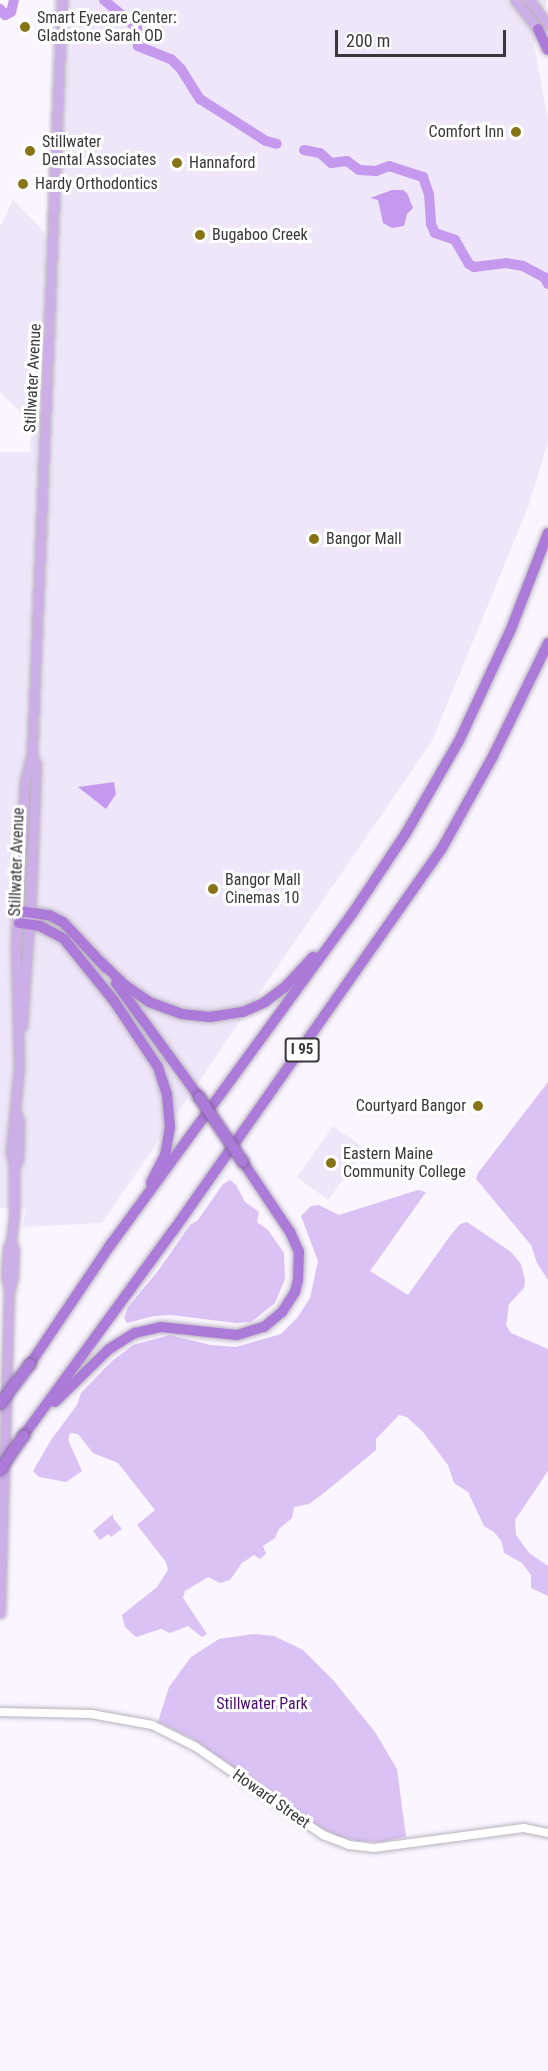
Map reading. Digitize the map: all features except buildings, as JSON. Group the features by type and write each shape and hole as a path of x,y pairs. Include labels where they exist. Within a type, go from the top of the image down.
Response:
{"highway":[{"path":"543,26 548,50"},
{"name":"I 95","path":"0,1404 109,1248 185,1146 388,860 459,741 511,629 548,533"},
{"name":"I 95","path":"0,1470 187,1212 441,850 493,756 548,643"},
{"path":"24,917 63,922 137,995 164,1009 196,1017 243,1012 276,995 305,967 388,860"},
{"path":"24,917 64,939 104,987 158,1067 167,1094 170,1127 165,1155 150,1185 109,1248"},
{"path":"24,1435 108,1349 135,1333 161,1327 237,1335 264,1327 282,1312 295,1292 298,1280 299,1252 290,1232 199,1097 102,963"}],"main road":[{"name":"Stillwater Avenue","path":"0,1613 9,1291 13,1277 14,1249 11,1241 14,1166 18,1160 19,1122 16,1113 24,917 36,764 32,757 62,0"},
{"path":"514,0 543,26"},
{"path":"529,0 543,26 548,42"}],"street":[{"name":"Howard Street","path":"0,1712 91,1714 152,1725 196,1747 322,1835 349,1845 374,1848 525,1828 548,1833"}],"shaded area":[{"path":"53,0 547,0 534,44 548,120 548,442 529,505 432,741 102,1223 23,1227 26,1209 0,1208 0,452 30,452 31,422 0,392 0,227 13,200 46,234"},
{"path":"392,190 403,190 407,193 413,208 407,214 404,226 392,228 383,223 378,200 370,198"},
{"path":"114,782 116,794 106,809 78,787"},
{"name":"Eastern Maine Community College","path":"333,1126 365,1149 328,1200 297,1177"}],"green space":[{"path":"548,1082 548,1280 537,1263 531,1245 476,1179 478,1173"},
{"path":"230,1180 236,1185 245,1202 259,1212 257,1222 268,1230 284,1253 285,1279 275,1303 251,1322 236,1323 171,1315 154,1316 127,1323 124,1318 128,1307 158,1271 190,1225 198,1220 223,1184"},
{"path":"418,1190 426,1192 370,1271 408,1295 450,1236 460,1224 467,1222 511,1252 521,1264 525,1280 524,1288 509,1304 506,1325 511,1333 548,1349 548,1471 515,1520 516,1535 529,1553 548,1566 548,1596 531,1588 531,1575 522,1563 504,1553 502,1542 494,1532 484,1526 468,1492 454,1483 448,1465 423,1432 407,1417 399,1415 376,1439 376,1450 309,1504 294,1507 292,1518 279,1529 275,1538 263,1546 266,1554 260,1559 254,1555 242,1563 230,1580 220,1583 208,1577 185,1591 183,1598 207,1634 202,1637 188,1626 170,1633 161,1629 136,1637 125,1627 122,1615 157,1587 168,1570 166,1562 137,1525 155,1510 118,1463 93,1453 78,1434 70,1433 68,1440 82,1471 66,1482 39,1477 33,1471 51,1440 77,1405 81,1393 111,1362 133,1345 170,1335 210,1345 236,1347 281,1334 297,1318 310,1298 318,1261 301,1216 311,1206 319,1205 339,1215"},
{"path":"113,1514 113,1518 122,1529 111,1537 108,1534 100,1540 93,1531"},
{"name":"Stillwater Park","path":"253,1634 274,1636 303,1650 333,1680 375,1732 397,1769 406,1837 380,1842 357,1841 337,1836 317,1825 193,1739 158,1722 169,1687 191,1657 219,1639"}],"waterway":[{"path":"0,9 5,15 11,12 14,0"},
{"path":"104,0 137,28 138,46 171,59 181,69 200,99 266,141 277,144"},
{"path":"304,150 320,153 331,163 347,161 359,170 376,171 389,166 423,177 429,194 431,224 435,233 455,240 469,264 474,267 506,263 523,266 544,277 548,284"}],"place":[{"name":"Smart Eyecare Center: Gladstone Sarah OD","path":"25,27"},
{"name":"Comfort Inn","path":"516,132"},
{"name":"Stillwater Dental Associates","path":"30,151"},
{"name":"Hannaford","path":"177,163"},
{"name":"Hardy Orthodontics","path":"23,184"},
{"name":"Bugaboo Creek","path":"200,235"},
{"name":"Bangor Mall","path":"314,539"},
{"name":"Bangor Mall Cinemas 10","path":"213,889"},
{"name":"Courtyard Bangor","path":"478,1106"},
{"name":"Eastern Maine Community College","path":"331,1163"}]}
